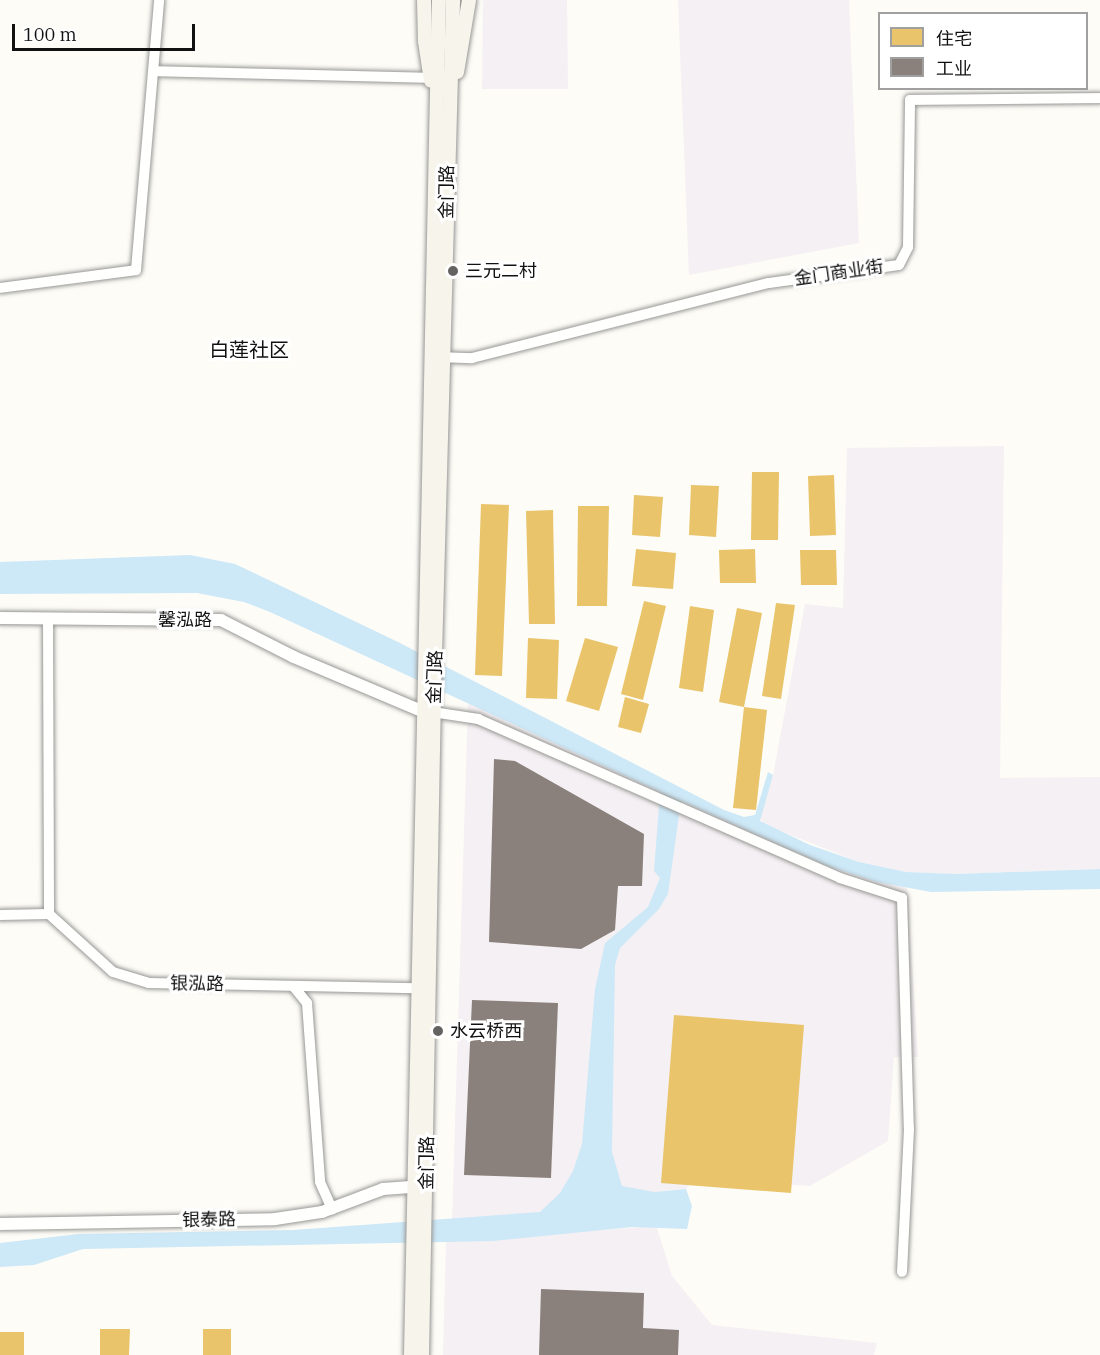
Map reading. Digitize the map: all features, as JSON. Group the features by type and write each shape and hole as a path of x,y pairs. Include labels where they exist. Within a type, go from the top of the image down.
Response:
{"main road":[{"path":"424,0 425,41 431,78 443,112"},
{"path":"443,112 469,0"},
{"name":"金门路","path":"411,1355 420,1214 428,687 446,3"},
{"name":"金门路","path":"420,1214 414,1187 417,988 428,711"},
{"name":"金门路","path":"419,1246 422,1355"}],"street":[{"path":"0,288 136,270 159,0"},
{"path":"153,71 431,78"},
{"name":"金门商业街","path":"437,357 472,358 769,283 899,265 908,247 910,100 1100,98"},
{"name":"馨泓路","path":"0,618 221,620 294,657 428,711"},
{"path":"0,915 49,914 48,619"},
{"path":"428,711 478,719 690,815 840,878 902,898 909,1129 902,1272"},
{"name":"银泓路","path":"49,914 113,972 149,983 417,988"},
{"path":"294,987 307,1003 320,1182 332,1209"},
{"name":"银泰路","path":"0,1224 264,1219 332,1209 383,1189 414,1187"}],"shaded area":[{"path":"483,0 567,0 568,89 482,89"},
{"path":"678,0 849,0 859,243 689,275"},
{"path":"1004,446 1000,778 1100,777 1100,869 956,874 906,872 859,862 763,824 760,817 773,775 805,604 843,608 847,448"},
{"path":"468,703 827,866 907,888 918,1057 894,1057 888,1141 810,1186 693,1178 686,1189 659,1191 657,1228 672,1276 712,1325 877,1343 874,1355 443,1355 446,1241 642,1227 633,1190 525,1215 452,1220"}],"water":[{"path":"190,555 235,564 398,642 724,810 744,817 755,815 768,772 773,775 760,821 810,845 859,862 906,872 956,874 1100,869 1100,889 931,892 877,882 827,866 681,801 668,894 659,909 620,948 615,965 612,1152 622,1186 654,1192 686,1189 692,1206 687,1229 632,1227 493,1241 83,1249 34,1265 0,1267 0,1243 79,1234 293,1230 540,1212 560,1193 573,1171 582,1144 595,989 605,943 648,907 660,878 654,871 660,792 270,612 244,602 197,593 0,594 0,562"}],"building: 住宅":[{"path":"752,472 779,472 778,540 751,540"},
{"path":"834,475 836,535 810,536 808,476"},
{"path":"691,485 719,486 716,537 689,535"},
{"path":"634,495 663,497 660,537 632,535"},
{"path":"481,504 509,505 502,676 475,675"},
{"path":"578,506 609,506 607,606 577,606"},
{"path":"553,510 555,624 529,624 526,511"},
{"path":"636,549 676,553 673,589 632,586"},
{"path":"755,549 756,583 720,583 719,550"},
{"path":"800,550 836,550 837,585 801,585"},
{"path":"644,601 666,606 643,700 621,694"},
{"path":"776,603 795,605 781,699 762,696"},
{"path":"690,606 714,610 703,692 679,688"},
{"path":"737,608 762,613 744,707 719,702"},
{"path":"528,638 559,640 557,699 526,698"},
{"path":"585,638 618,647 599,711 566,701"},
{"path":"625,697 649,704 641,733 618,727"},
{"path":"744,707 767,710 756,810 733,808"},
{"path":"674,1015 804,1025 791,1193 661,1183"},
{"path":"100,1329 130,1329 129,1355 100,1355"},
{"path":"203,1329 231,1329 231,1355 203,1355"},
{"path":"0,1332 24,1332 24,1355 0,1355"}],"building: 工业":[{"path":"494,759 515,761 644,834 642,886 618,886 615,930 581,949 489,942"},
{"path":"472,1000 558,1003 551,1178 464,1175"},
{"path":"541,1289 644,1293 643,1328 679,1330 678,1355 539,1355"}],"place":[{"name":"三元二村","path":"453,271"},
{"name":"水云桥西","path":"438,1031"}],"district":[{"name":"白莲社区","path":"249,349"}]}
